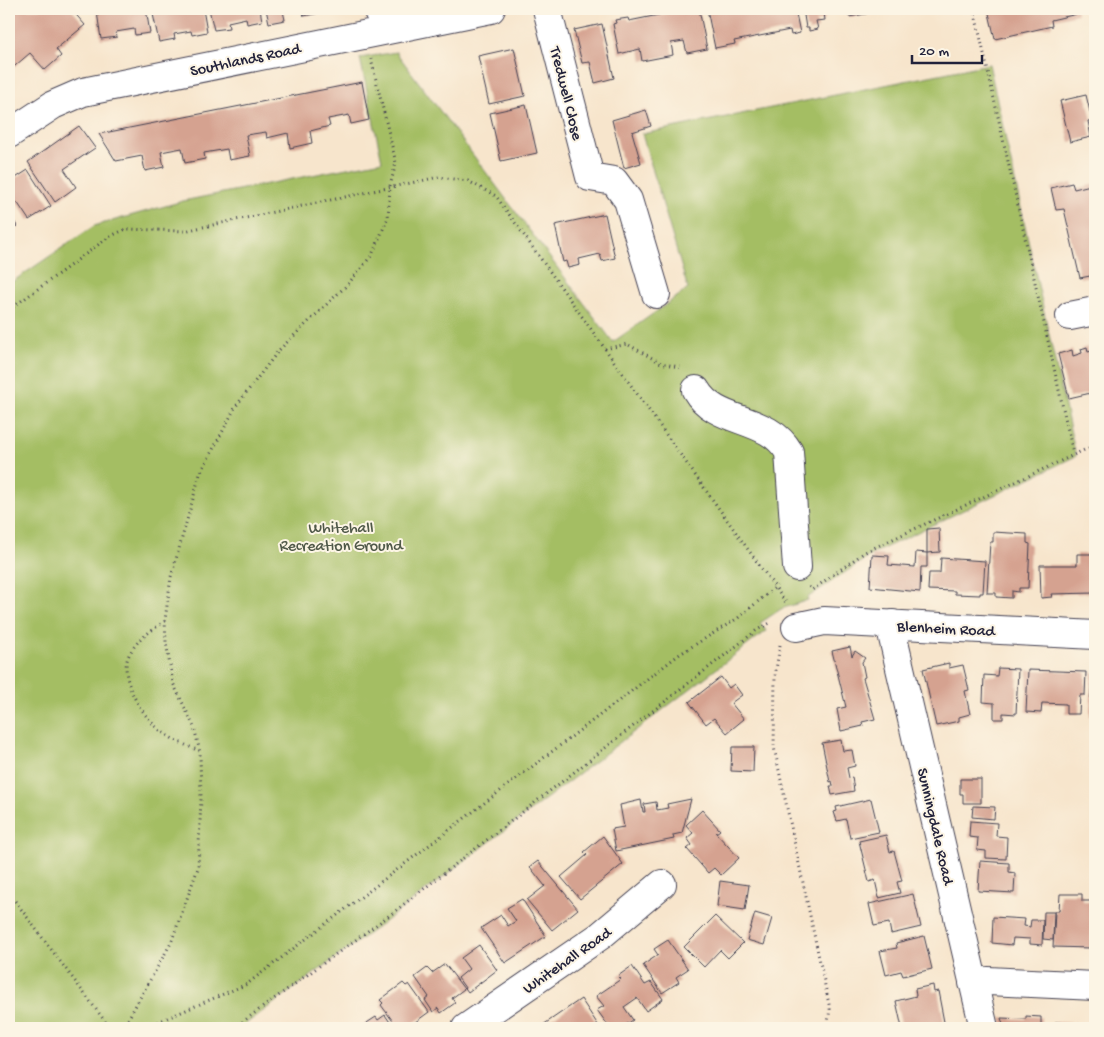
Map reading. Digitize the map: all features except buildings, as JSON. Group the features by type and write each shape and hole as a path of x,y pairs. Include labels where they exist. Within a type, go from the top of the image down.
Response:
{"street":[{"name":"Southlands Road","path":"9,134 53,105 83,92 377,24 490,9"},
{"name":"Tredwell Close","path":"547,9 590,177 614,180 628,200 656,294"},
{"path":"696,390 702,400 711,408 748,421 783,442 786,447 790,462 796,578"},
{"name":"Blenheim Road","path":"786,625 824,622 892,624 1095,635"},
{"name":"Sunningdale Road","path":"892,624 893,638 984,1028"},
{"name":"Whitehall Road","path":"466,1028 600,936 662,884"},
{"path":"973,983 988,981 1095,986"}],"path":[{"path":"974,9 1073,454"},
{"path":"124,1028 171,943 198,868 202,799 200,752 194,727 174,683 165,620 171,577 205,465 236,406 279,350 348,284 372,255 388,218 390,186 396,163 377,24"},
{"path":"9,310 108,237 126,229 184,231 439,177 468,180 496,196 776,587 786,625 775,676 774,747 830,1009 827,1028"},
{"path":"605,348 627,344 661,363 689,370 696,390"},
{"path":"144,1028 247,984 680,654 738,618 776,587 796,578 812,590 865,552 1095,445"},
{"path":"165,620 140,639 128,656 127,682 139,707 163,733 200,752"},
{"path":"234,1028 394,912 757,630 786,625"},
{"path":"9,894 110,1028"}],"green space":[{"name":"Whitehall Recreation Ground","path":"396,52 613,342 688,289 642,134 989,64 1076,456 874,553 807,598 808,600 781,609 760,623 766,631 383,923 240,1028 9,1028 9,284 94,226 183,201 382,161 360,58"}]}
